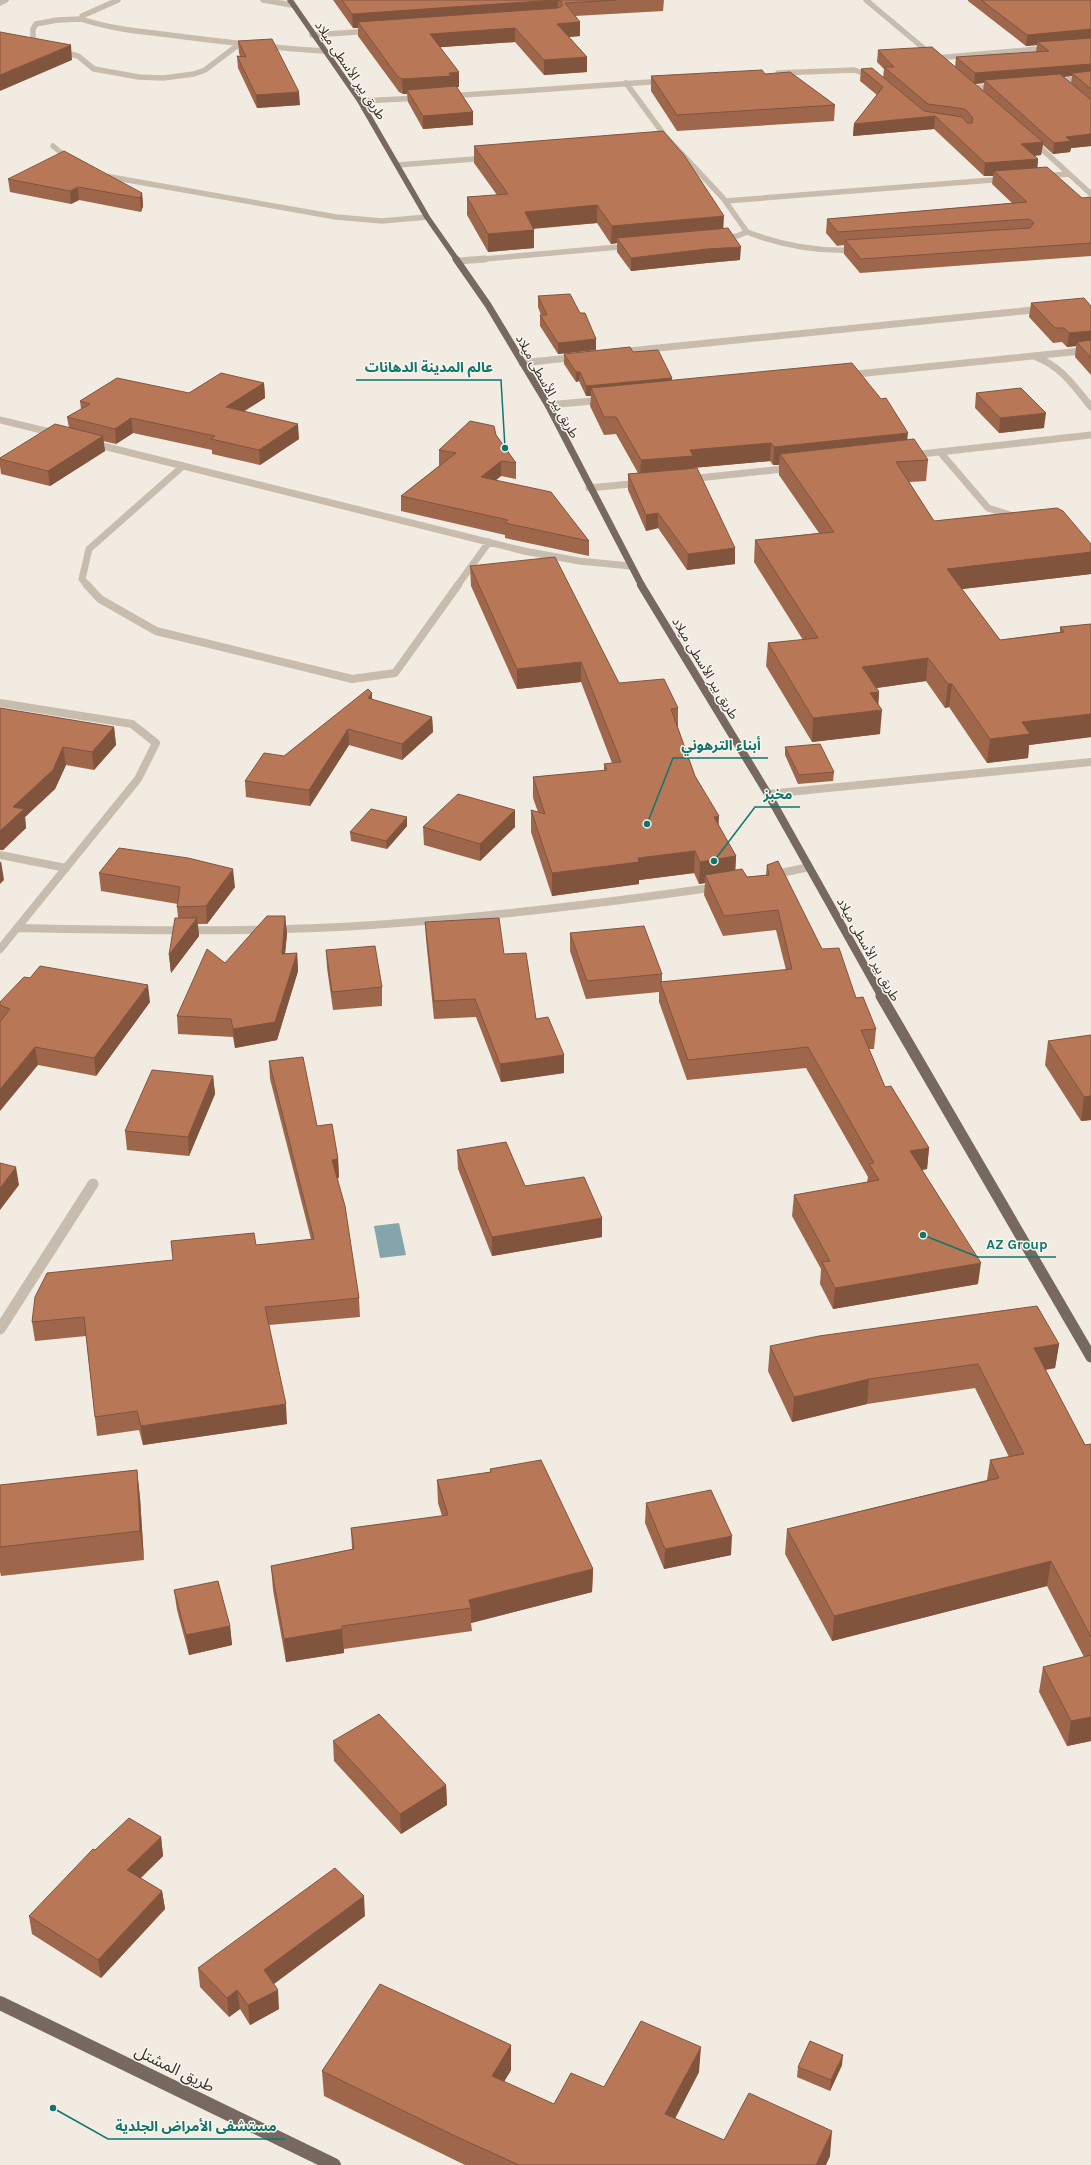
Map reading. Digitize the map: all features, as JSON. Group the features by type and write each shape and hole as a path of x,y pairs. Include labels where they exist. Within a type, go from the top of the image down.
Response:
{"main road":[{"name":"طريق بير الأسطى ميلاد","path":"291,2 312,35 360,101 427,217 488,305 548,405 630,566 768,794 919,1063 1091,1357"},
{"name":"طريق المشتل","path":"0,2003 334,2165"}],"street":[{"path":"0,3 6,0"},
{"path":"81,19 82,16 118,0"},
{"path":"263,0 291,2"},
{"path":"866,0 942,63"},
{"path":"238,45 205,70 194,74 162,78 138,77 94,69 78,56 44,47 33,41 33,29 36,24 57,20 81,19 91,23 124,29 238,45 324,52"},
{"path":"312,35 376,30"},
{"path":"936,58 1053,48"},
{"path":"773,74 854,70 870,74 875,78"},
{"path":"1044,82 1091,78"},
{"path":"439,97 673,80"},
{"path":"1060,80 1065,85"},
{"path":"626,83 671,143 725,201 743,224 747,232 777,244 791,247 821,251 864,250"},
{"path":"967,83 978,93"},
{"path":"973,88 1004,85"},
{"path":"360,101 431,97"},
{"path":"1024,133 1091,194"},
{"path":"663,143 671,143"},
{"path":"53,146 78,166"},
{"path":"398,165 491,157"},
{"path":"96,174 116,179 336,217 402,222 427,217"},
{"path":"1037,176 1069,174"},
{"path":"725,201 1013,178"},
{"path":"714,238 737,236 747,232"},
{"path":"458,261 636,245"},
{"path":"612,353 1054,308"},
{"path":"841,375 1028,355 1091,350"},
{"path":"522,363 589,355"},
{"path":"1028,355 1045,359 1057,365 1091,406"},
{"path":"548,405 613,399"},
{"path":"0,420 69,437"},
{"path":"901,456 1091,435"},
{"path":"84,441 489,542 579,561 630,566"},
{"path":"940,452 988,508 1027,520"},
{"path":"183,466 89,549 82,578 100,598 156,631 163,633 352,679 395,673 489,542"},
{"path":"683,479 800,467"},
{"path":"589,488 652,482"},
{"path":"0,703 132,724 156,743 138,779 0,949"},
{"path":"768,794 1091,762"},
{"path":"0,855 66,868"},
{"path":"766,877 809,867"},
{"path":"17,928 158,931 358,926 487,916 657,896 730,885"},
{"path":"0,1329 93,1184"}],"water":[{"path":"399,1223 406,1255 380,1258 374,1226"}],"building":[{"path":"342,0 555,0 352,14"},
{"path":"558,0 617,0 565,3 580,22 557,24 587,57 544,60 515,28 430,34 459,72 449,73 451,76 402,79 398,77 358,22 558,8 562,6 562,2"},
{"path":"981,0 1091,0 1091,29 1027,35"},
{"path":"0,32 71,45 0,75"},
{"path":"1091,38 1091,64 975,73 956,57 1049,51 1037,42"},
{"path":"272,39 299,92 256,95 237,56 246,57 238,41"},
{"path":"932,47 1043,142 1021,144 1038,159 985,163 935,116 854,124 883,87 861,69 872,68 924,111 962,117 967,123 972,123 973,118 965,109 928,104 884,67 894,67 878,50"},
{"path":"762,70 765,74 790,72 835,105 677,115 651,76"},
{"path":"1091,71 1091,89 1072,73"},
{"path":"1060,74 1091,99 1091,134 1066,137 1071,141 1054,143 984,80"},
{"path":"456,86 473,112 423,116 407,90"},
{"path":"663,131 684,155 724,216 612,226 597,205 525,212 534,230 488,234 467,197 508,194 474,146"},
{"path":"64,151 142,193 140,198 78,187 70,191 8,179"},
{"path":"1047,167 1082,198 1091,198 1091,243 861,259 845,240 1030,228 1034,223 1029,219 838,232 827,219 1027,202 994,171"},
{"path":"728,228 741,247 707,249 631,258 617,238"},
{"path":"570,294 580,313 585,313 596,339 558,343 540,315 547,315 538,296"},
{"path":"1084,298 1091,306 1091,331 1069,333 1064,328 1055,328 1031,303"},
{"path":"1091,340 1091,358 1077,342"},
{"path":"630,347 633,352 658,350 672,378 586,386 580,372 576,372 564,354"},
{"path":"852,363 881,399 886,398 908,433 774,447 771,443 690,450 693,456 641,460 616,417 604,417 591,388"},
{"path":"221,373 264,383 226,407 298,424 259,450 211,439 215,436 131,418 115,429 67,417 90,404 80,401 117,378 189,393"},
{"path":"1021,388 1046,413 1000,418 976,393"},
{"path":"470,421 494,426 496,435 516,463 501,461 481,477 551,492 589,541 505,523 508,520 401,496 456,453 439,450"},
{"path":"55,424 103,436 48,471 0,459 0,458"},
{"path":"914,439 928,460 896,462 934,521 1057,508 1063,511 1091,544 1091,552 947,569 1000,640 1064,632 1060,627 1091,624 1091,714 1022,722 1030,734 990,739 952,684 948,684 928,658 862,667 879,692 870,693 882,710 813,718 768,643 818,638 755,540 834,532 780,454"},
{"path":"697,468 735,548 688,554 658,513 646,515 628,474"},
{"path":"555,557 619,683 664,679 678,708 671,709 695,776 719,816 714,817 736,856 700,862 695,851 638,858 639,862 552,873 531,810 545,814 533,777 607,770 604,764 621,762 581,662 517,669 470,566"},
{"path":"368,689 372,693 368,698 432,717 402,744 348,729 309,790 245,781 264,753 284,756"},
{"path":"0,708 114,727 92,752 63,747 53,770 13,807 24,809 0,831"},
{"path":"820,744 834,772 799,775 785,747"},
{"path":"458,794 515,810 480,844 423,827"},
{"path":"371,809 407,817 386,841 350,832"},
{"path":"119,848 188,858 233,869 206,906 177,907 180,887 99,873"},
{"path":"778,861 822,949 839,948 856,998 863,997 876,1029 861,1030 885,1087 891,1086 929,1148 910,1151 981,1263 835,1288 822,1262 830,1261 794,1195 879,1180 869,1164 874,1163 808,1047 688,1060 660,982 792,969 778,910 724,916 705,875 742,869 747,877 769,875 767,865"},
{"path":"267,916 285,916 282,954 297,953 275,1022 233,1029 231,1019 177,1016 207,949 225,963"},
{"path":"175,918 197,918 169,955"},
{"path":"499,918 504,954 526,953 536,1019 548,1017 564,1055 500,1064 475,999 434,1001 425,922"},
{"path":"644,926 662,974 587,981 570,933"},
{"path":"375,946 382,987 332,992 326,950"},
{"path":"40,966 148,985 94,1058 35,1047 0,1089 0,1022 10,1009 0,1005 0,1002 24,977 30,978"},
{"path":"1091,1035 1091,1096 1084,1097 1048,1041"},
{"path":"303,1057 317,1126 332,1124 338,1159 332,1160 345,1206 359,1298 265,1307 286,1404 141,1426 137,1411 95,1417 84,1317 32,1322 35,1297 47,1273 173,1260 171,1241 254,1233 256,1245 314,1239 269,1061"},
{"path":"152,1070 213,1076 188,1137 125,1131"},
{"path":"506,1142 525,1186 584,1177 602,1218 492,1237 457,1150"},
{"path":"0,1163 16,1167 0,1188"},
{"path":"1037,1306 1059,1344 1034,1348 1085,1445 1091,1444 1091,1637 1051,1561 834,1616 787,1529 999,1478 990,1460 1024,1454 978,1364 869,1379 794,1397 770,1346 819,1336"},
{"path":"541,1460 593,1569 469,1600 471,1608 342,1626 342,1629 284,1639 271,1566 354,1549 351,1528 448,1515 437,1480 491,1472 490,1469"},
{"path":"137,1470 140,1531 0,1547 0,1485"},
{"path":"711,1490 732,1536 665,1549 646,1503"},
{"path":"218,1581 230,1626 186,1635 174,1590"},
{"path":"1091,1655 1091,1717 1071,1721 1043,1667"},
{"path":"379,1714 446,1785 400,1814 333,1741"},
{"path":"129,1818 161,1837 127,1870 162,1891 98,1960 29,1916 93,1849 95,1850"},
{"path":"335,1868 364,1896 264,1970 278,1990 248,2005 237,1990 227,1998 198,1968"},
{"path":"380,1984 511,2045 492,2076 554,2104 571,2073 604,2087 641,2021 701,2047 665,2114 724,2140 749,2093 832,2131 816,2165 519,2165 455,2136 322,2071"},
{"path":"810,2041 843,2055 831,2080 798,2067"}],"place":[{"name":"عالم المدينة الدهانات","path":"505,448"},
{"name":"أبناء الترهوني","path":"647,824"},
{"name":"مخبز","path":"714,861"},
{"name":"AZ Group","path":"923,1235"},
{"name":"مستشفى الأمراض الجلدية","path":"53,2108"}]}
